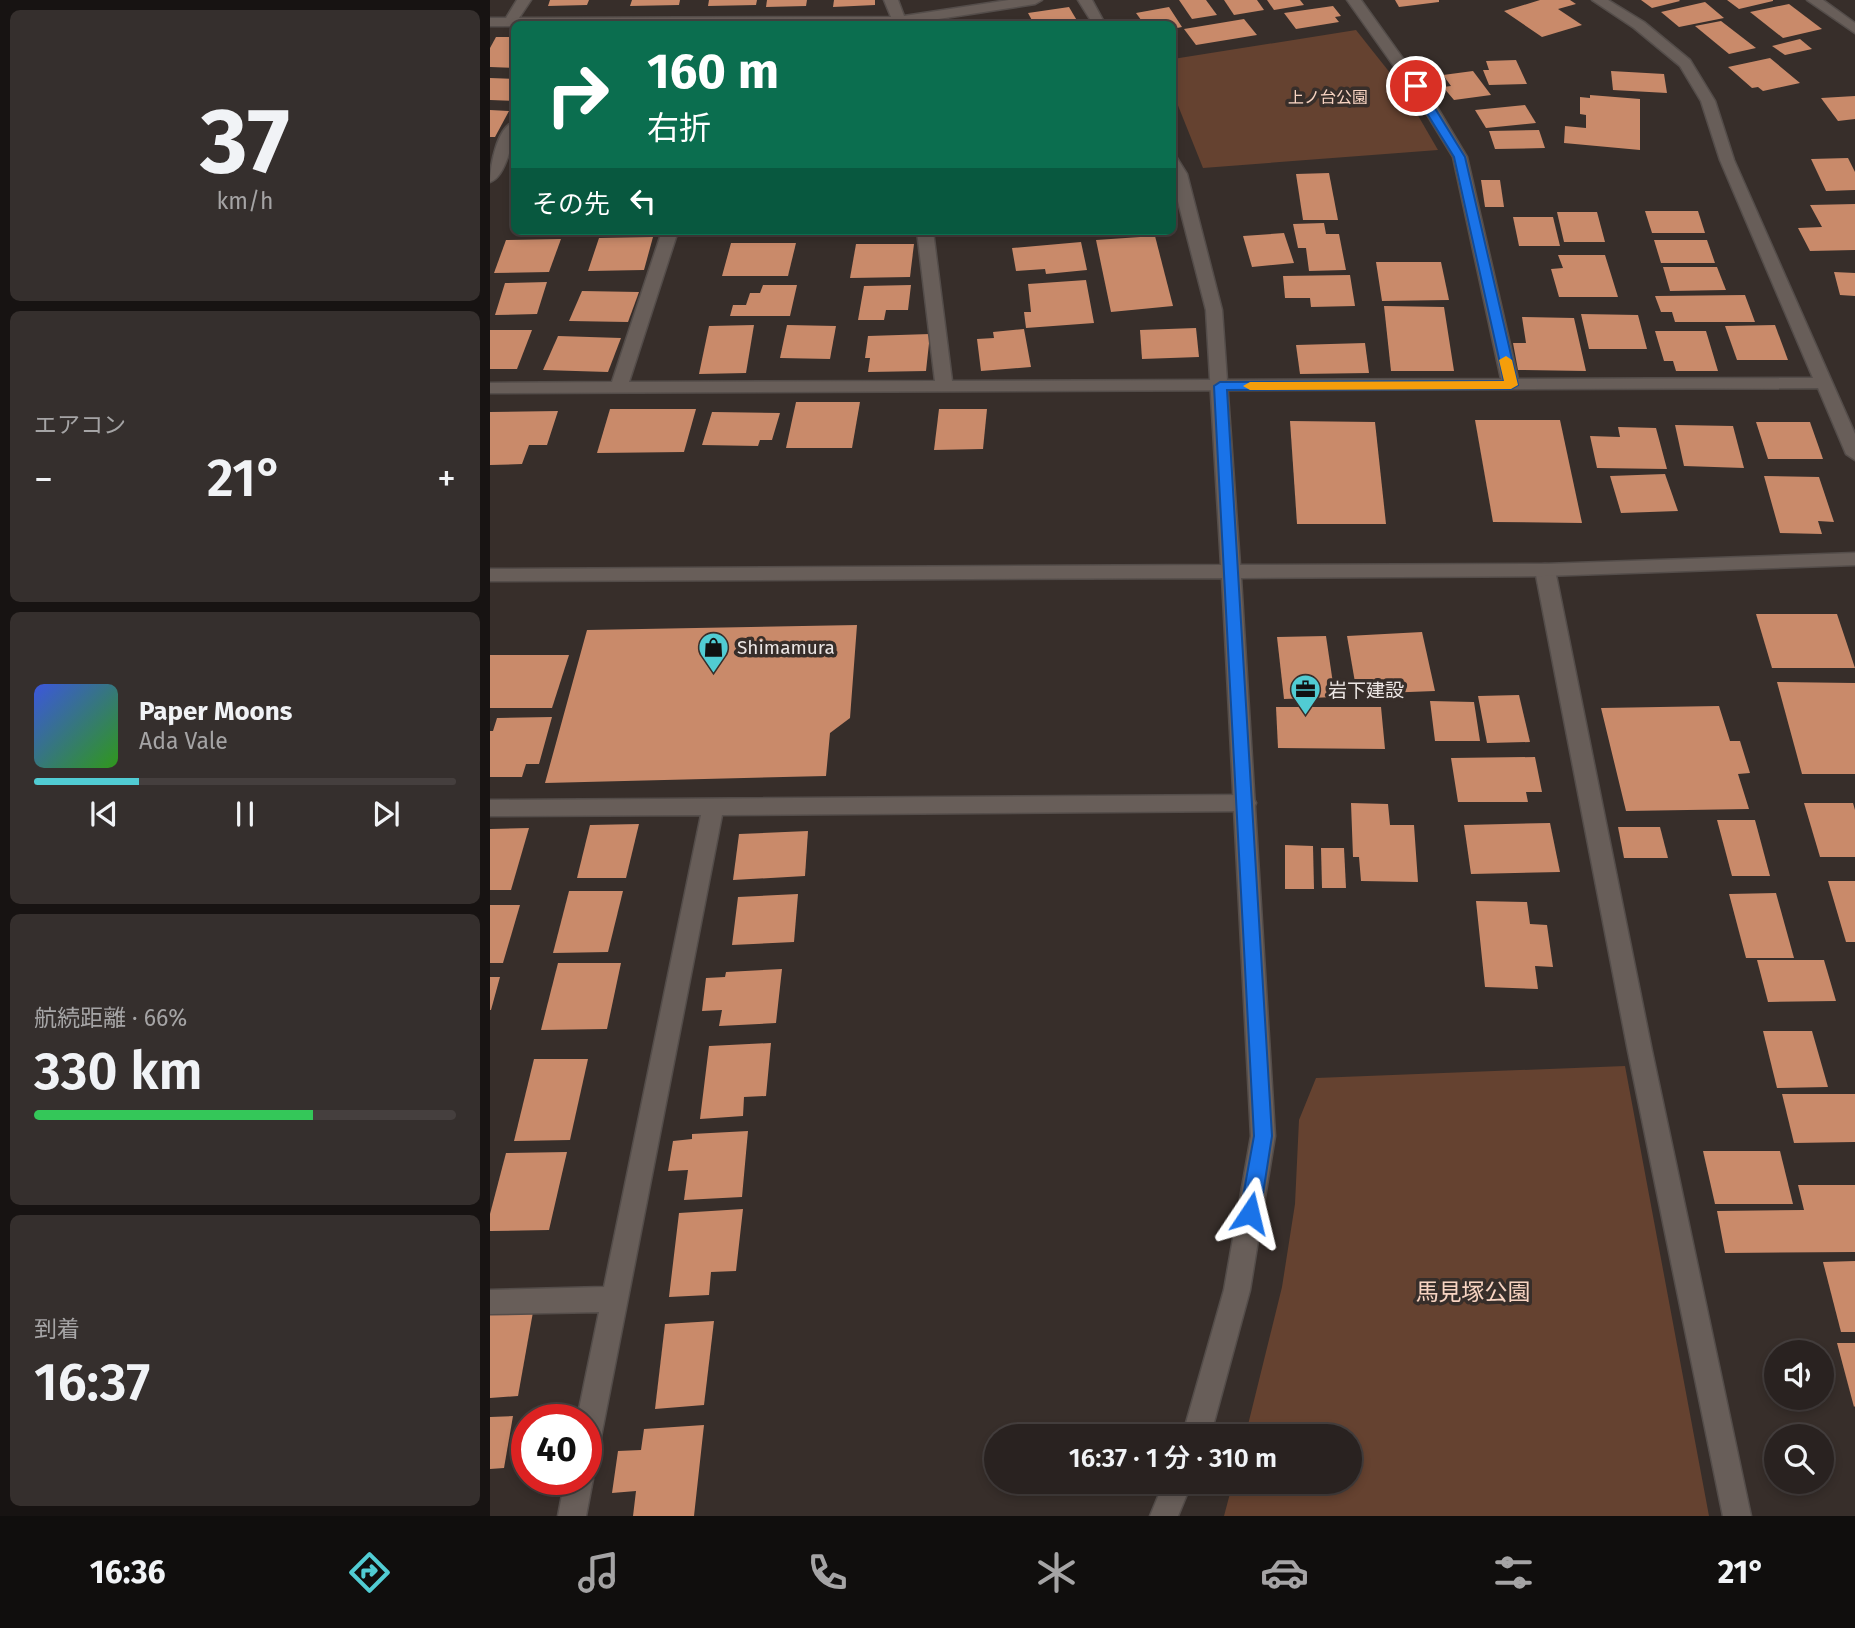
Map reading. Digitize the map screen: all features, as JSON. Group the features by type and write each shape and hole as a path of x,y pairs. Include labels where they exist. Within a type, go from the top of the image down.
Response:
{"street":[{"path":"490,22 510,22 524,0"},
{"path":"891,0 899,21"},
{"path":"912,21 1035,0"},
{"path":"1085,0 1098,21"},
{"path":"1354,0 1427,102 1460,157 1511,385"},
{"path":"1599,0 1639,25 1685,63 1707,101 1727,160 1855,454"},
{"path":"1814,0 1855,29"},
{"path":"490,177 511,132"},
{"path":"1176,170 1214,310 1263,1136 1237,1290 1200,1424"},
{"path":"619,388 669,235"},
{"path":"925,235 944,387"},
{"path":"490,388 1826,383"},
{"path":"490,575 1545,570 1855,559"},
{"path":"1545,570 1640,1051 1737,1516"},
{"path":"490,808 1245,803"},
{"path":"594,1404 713,807"},
{"path":"490,1302 615,1298"},
{"path":"1164,1516 1173,1494"},
{"path":"572,1516 576,1495"}],"green space":[{"name":"上ノ台公園","path":"1356,30 1402,88 1438,150 1203,168 1176,100 1176,59"},
{"name":"馬見塚公園","path":"1625,1066 1709,1516 1224,1516 1230,1494 1362,1494 1362,1424 1248,1424 1282,1287 1295,1204 1299,1120 1316,1078"}],"building":[{"path":"550,0 589,0 587,5 548,6"},
{"path":"632,0 680,0 679,5 630,6"},
{"path":"709,0 757,0 756,5 708,6"},
{"path":"767,0 807,0 806,6 766,7"},
{"path":"834,0 875,0 875,5 833,7"},
{"path":"1179,0 1206,0 1217,15 1192,19"},
{"path":"1224,0 1257,0 1264,10 1234,15"},
{"path":"1267,0 1300,0 1304,5 1274,10"},
{"path":"1395,0 1439,0 1439,2 1399,7"},
{"path":"1540,0 1570,0 1576,4 1558,9 1582,25 1542,37 1504,11"},
{"path":"1641,0 1679,0 1680,1 1652,8"},
{"path":"1727,0 1773,0 1773,1 1739,9"},
{"path":"1705,2 1724,18 1679,27 1661,12"},
{"path":"1789,4 1822,29 1783,38 1750,12"},
{"path":"1333,6 1341,16 1335,17 1339,22 1296,29 1284,13"},
{"path":"1069,7 1077,21 1032,21 1028,13"},
{"path":"1169,7 1182,27 1176,28 1176,21 1142,21 1136,13"},
{"path":"1244,19 1257,35 1196,45 1184,29"},
{"path":"1721,21 1756,48 1729,54 1695,26"},
{"path":"496,37 511,37 511,68 490,67 490,48"},
{"path":"1800,39 1812,49 1785,55 1772,46"},
{"path":"1770,58 1800,83 1763,91 1758,87 1752,88 1728,67"},
{"path":"1516,60 1527,84 1489,85 1483,70 1489,70 1486,61"},
{"path":"1473,71 1491,95 1454,100 1443,87 1451,86 1443,75"},
{"path":"1611,71 1664,74 1667,93 1613,90"},
{"path":"490,78 511,79 511,101 490,100"},
{"path":"1590,95 1640,99 1640,150 1564,143 1565,126 1586,128 1586,115 1580,114 1580,97 1590,98"},
{"path":"1855,96 1855,119 1838,121 1821,98"},
{"path":"1525,105 1536,123 1486,128 1475,110"},
{"path":"490,110 509,111 495,137 490,137"},
{"path":"1539,130 1545,148 1495,149 1489,131"},
{"path":"1848,158 1855,172 1855,190 1826,191 1811,159"},
{"path":"1329,173 1338,220 1303,220 1296,174"},
{"path":"1481,180 1500,180 1504,207 1485,207"},
{"path":"1855,204 1855,250 1810,251 1798,228 1822,227 1810,205"},
{"path":"1645,211 1698,211 1705,233 1652,233"},
{"path":"1557,212 1597,212 1605,242 1564,242"},
{"path":"1513,217 1553,217 1560,246 1519,246"},
{"path":"1324,223 1326,234 1339,234 1346,270 1309,271 1306,248 1298,248 1293,224"},
{"path":"1284,233 1294,263 1252,267 1243,236"},
{"path":"1155,236 1173,306 1111,312 1096,240"},
{"path":"653,237 644,270 588,271 599,238"},
{"path":"561,239 549,272 494,273 506,240"},
{"path":"1654,240 1707,240 1715,263 1661,263"},
{"path":"1081,242 1087,270 1046,274 1045,269 1016,271 1012,248"},
{"path":"731,243 796,243 788,276 722,276"},
{"path":"856,244 914,244 910,277 850,278"},
{"path":"1558,255 1605,255 1618,297 1559,297 1551,269 1563,268"},
{"path":"1376,262 1441,262 1449,300 1382,301"},
{"path":"1663,267 1717,267 1726,290 1670,291"},
{"path":"1834,272 1855,273 1855,296 1840,295"},
{"path":"1350,275 1355,306 1311,307 1310,298 1285,298 1283,276"},
{"path":"1086,280 1094,323 1026,328 1024,312 1031,312 1028,284"},
{"path":"547,282 537,314 495,315 505,283"},
{"path":"763,285 797,285 790,316 730,316 733,305 746,305 750,293 760,293"},
{"path":"911,285 908,310 886,310 884,320 858,320 864,286"},
{"path":"582,291 639,292 628,322 569,321"},
{"path":"1745,295 1755,322 1675,322 1672,312 1661,312 1655,296"},
{"path":"1384,306 1444,307 1454,371 1391,371"},
{"path":"1581,314 1638,315 1647,349 1589,349"},
{"path":"1522,317 1574,318 1586,371 1518,370 1513,343 1526,343"},
{"path":"754,325 746,373 699,374 709,326"},
{"path":"787,325 836,326 830,359 780,358"},
{"path":"1775,325 1788,360 1737,360 1725,326"},
{"path":"1196,328 1199,357 1142,359 1140,330"},
{"path":"1024,329 1031,367 981,371 977,339 994,338 993,332"},
{"path":"490,330 532,330 517,369 490,369"},
{"path":"1655,331 1706,331 1718,371 1676,371 1673,361 1664,361"},
{"path":"930,334 926,371 868,372 870,358 865,358 868,336"},
{"path":"558,336 621,338 608,372 543,370"},
{"path":"1365,343 1369,373 1300,374 1296,345"},
{"path":"796,402 860,402 852,448 786,448"},
{"path":"610,409 696,409 684,452 597,453"},
{"path":"939,409 987,409 983,449 934,450"},
{"path":"558,411 547,445 529,445 522,464 490,465 490,412"},
{"path":"712,412 780,413 772,440 760,440 758,446 702,445"},
{"path":"1475,420 1560,420 1582,523 1493,522"},
{"path":"1290,421 1375,422 1386,524 1297,524"},
{"path":"1756,422 1810,422 1823,459 1768,459"},
{"path":"1675,425 1733,426 1744,468 1684,466"},
{"path":"1618,427 1656,428 1667,469 1597,468 1590,436 1620,437"},
{"path":"1665,474 1678,511 1621,513 1610,476"},
{"path":"1764,476 1819,477 1834,522 1818,521 1822,534 1780,533"},
{"path":"1756,614 1837,614 1855,668 1772,668"},
{"name":"Shimamura","path":"857,625 850,718 830,733 826,776 545,783 587,630"},
{"path":"1422,632 1435,691 1357,694 1347,636"},
{"path":"1326,636 1335,697 1284,699 1277,637"},
{"path":"490,655 569,655 552,708 490,708"},
{"path":"1777,682 1855,683 1855,774 1802,774"},
{"path":"1519,695 1530,742 1487,743 1478,696"},
{"path":"1430,701 1474,702 1480,741 1435,741"},
{"path":"1719,706 1730,741 1740,741 1750,773 1738,774 1749,809 1626,811 1601,708"},
{"path":"1276,707 1381,707 1385,749 1278,748"},
{"path":"552,717 539,764 526,764 522,777 490,777 490,731 493,731 497,718"},
{"path":"1535,757 1542,792 1526,792 1528,802 1458,802 1451,758"},
{"path":"1351,803 1388,804 1390,825 1414,825 1418,882 1361,881 1359,857 1353,857"},
{"path":"1804,803 1853,803 1855,857 1820,857"},
{"path":"1717,820 1755,820 1770,876 1732,876"},
{"path":"1550,823 1560,872 1471,874 1464,825"},
{"path":"639,824 626,878 577,878 590,825"},
{"path":"1618,827 1660,827 1668,858 1624,858"},
{"path":"529,828 511,890 490,890 490,829"},
{"path":"808,831 805,876 733,880 739,834"},
{"path":"1285,845 1313,846 1314,889 1285,889"},
{"path":"1321,848 1344,848 1346,888 1322,888"},
{"path":"1828,881 1855,881 1855,942 1846,942"},
{"path":"569,891 623,891 608,952 553,953"},
{"path":"1776,893 1794,958 1746,958 1729,894"},
{"path":"798,894 794,942 732,945 738,897"},
{"path":"1476,901 1527,902 1530,924 1547,925 1553,967 1535,966 1538,989 1485,987"},
{"path":"490,905 520,905 503,963 490,963"},
{"path":"1757,960 1824,960 1836,1001 1768,1002"},
{"path":"558,963 621,963 607,1029 541,1030"},
{"path":"782,969 776,1023 719,1026 722,1010 702,1011 706,978 725,977 726,972"},
{"path":"490,977 500,977 491,1010 490,1010"},
{"path":"1763,1031 1812,1031 1828,1087 1777,1088"},
{"path":"771,1043 766,1096 744,1097 743,1116 700,1119 709,1046"},
{"path":"534,1059 588,1059 570,1140 514,1141"},
{"path":"1782,1094 1855,1094 1855,1142 1794,1143"},
{"path":"748,1131 742,1197 684,1200 688,1170 668,1171 673,1141 692,1139 692,1134"},
{"path":"1703,1151 1780,1151 1793,1204 1715,1204"},
{"path":"567,1152 549,1230 490,1231 490,1214 506,1153"},
{"path":"1798,1185 1855,1185 1855,1252 1725,1253 1717,1211 1804,1210"},
{"path":"743,1209 736,1271 711,1272 709,1295 669,1297 679,1213"},
{"path":"1855,1261 1855,1332 1841,1332 1823,1262"},
{"path":"533,1312 518,1396 490,1398 490,1315"},
{"path":"714,1321 704,1405 655,1409 665,1324"},
{"path":"1837,1343 1855,1343 1854,1407"},
{"path":"511,1416 504,1468 490,1469 490,1417"},
{"path":"704,1425 694,1516 633,1516 636,1491 612,1493 618,1451 641,1450 644,1429"}],"slow traffic":[{"path":"1250,386 1511,385 1506,360"}],"place":[{"name":"Shimamura","path":"714,674"},
{"name":"岩下建設","path":"1305,717"}],"route":[{"path":"1250,1213 1263,1136 1220,386 1511,385 1460,157 1416,86"}]}
